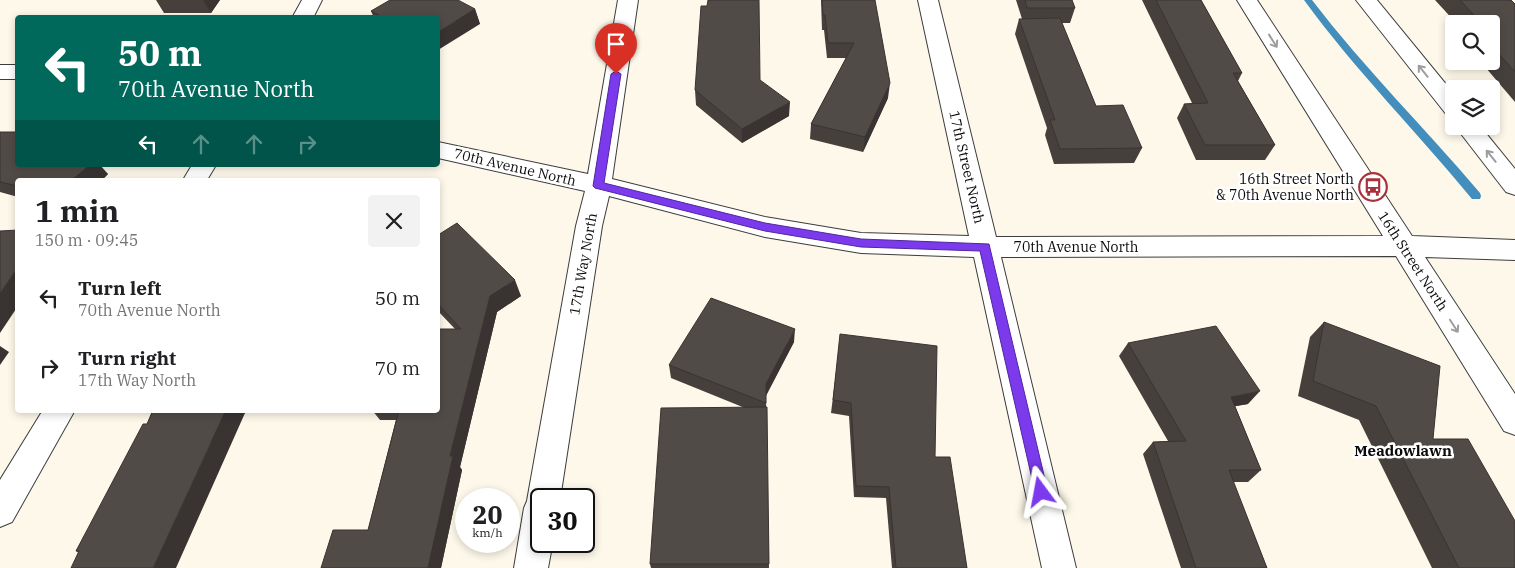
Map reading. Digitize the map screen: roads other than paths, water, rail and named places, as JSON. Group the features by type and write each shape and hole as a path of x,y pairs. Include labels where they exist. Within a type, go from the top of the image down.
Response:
{"street":[{"path":"304,15 312,0"},
{"name":"17th Way North","path":"545,488 598,186 628,0"},
{"name":"17th Street North","path":"928,0 1059,568"},
{"name":"16th Street North","path":"1247,0 1515,421"},
{"path":"1366,0 1445,98"},
{"path":"0,72 15,72"},
{"path":"1474,135 1515,186"},
{"name":"70th Avenue North","path":"440,150 598,186 765,227 861,243 985,247 1403,246 1515,250"},
{"path":"196,178 203,167"},
{"path":"0,511 58,413"},
{"path":"531,568 534,553"}],"waterway":[{"path":"1308,0 1344,47 1441,154 1476,196"}],"place":[{"name":"16th Street North & 70th Avenue North","path":"1373,187"}],"district":[{"name":"Meadowlawn","path":"1403,450"}]}
